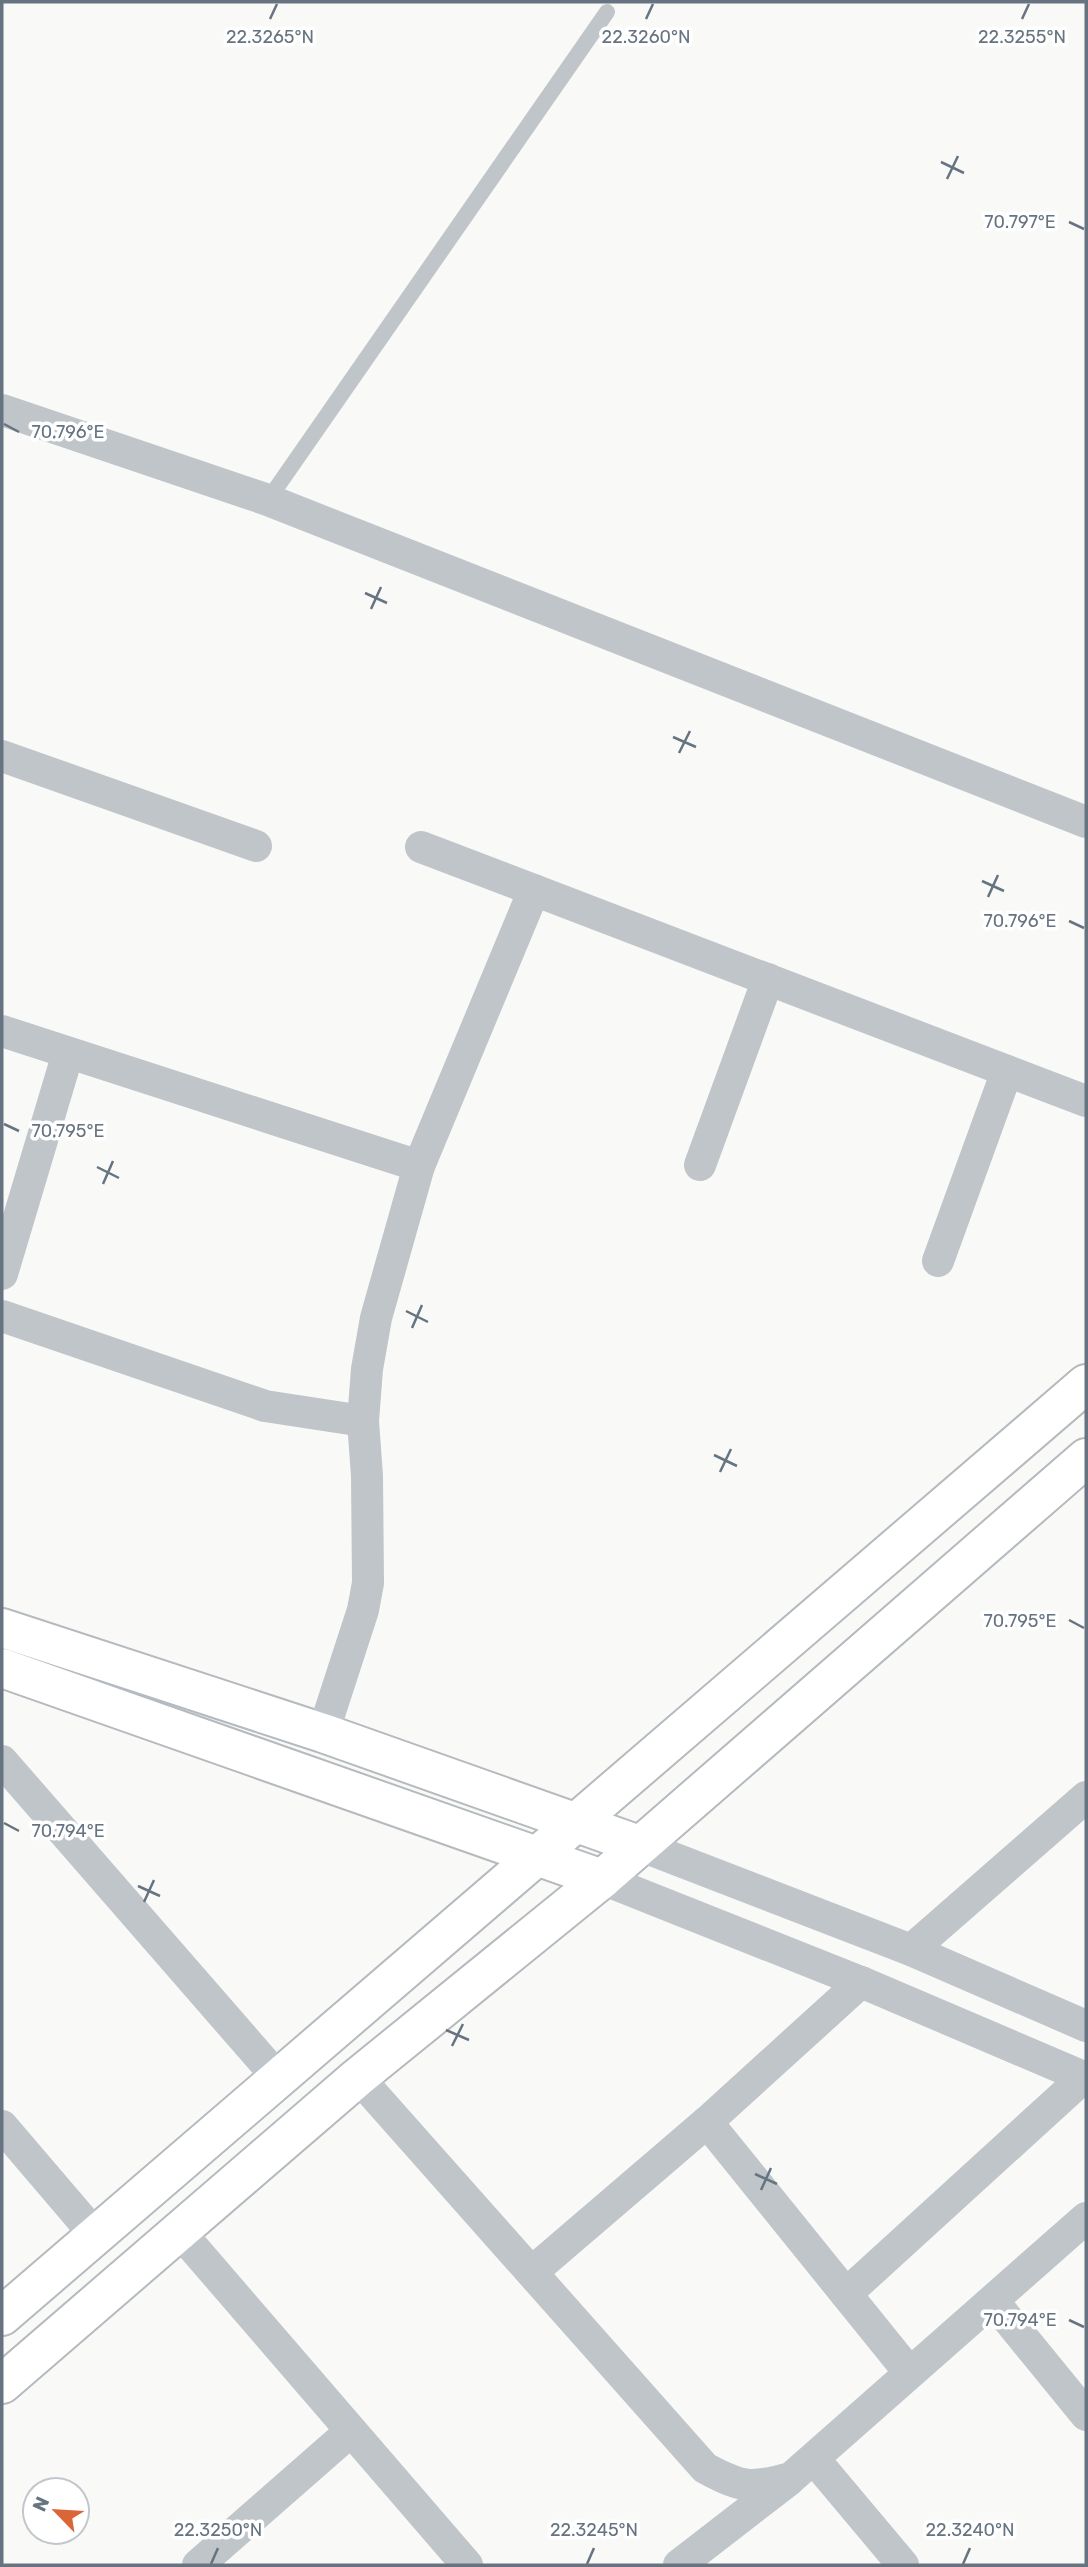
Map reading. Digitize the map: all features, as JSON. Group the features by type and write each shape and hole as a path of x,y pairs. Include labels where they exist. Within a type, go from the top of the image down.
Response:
{"street":[{"path":"2,410 268,500 1086,822"},
{"path":"2,756 256,846"},
{"path":"421,847 1086,1101"},
{"path":"323,1733 363,1610 368,1583 367,1476 363,1421 367,1369 376,1318 419,1167 534,890"},
{"path":"700,1165 768,979"},
{"path":"2,1031 419,1167"},
{"path":"2,1274 68,1053"},
{"path":"938,1262 1007,1071"},
{"path":"2,1316 265,1406 363,1421"},
{"path":"2,2316 1086,1384"},
{"path":"2,2384 358,2077 602,1879 1086,1458"},
{"path":"2,1628 323,1733 639,1845 911,1950 1086,2026"},
{"path":"2,1668 602,1879 861,1982 1085,2078 846,2294"},
{"path":"2,1761 278,2078"},
{"path":"911,1950 1086,1797"},
{"path":"532,2272 706,2122 861,1982"},
{"path":"358,2077 705,2468 735,2484 765,2485 803,2468"},
{"path":"706,2122 909,2372"},
{"path":"2,2126 96,2236"},
{"path":"679,2565 803,2468 1086,2218"},
{"path":"179,2231 467,2565"},
{"path":"993,2301 1086,2415"},
{"path":"198,2565 351,2431"},
{"path":"803,2468 902,2565"}],"lane":[{"path":"268,500 607,12"}]}
